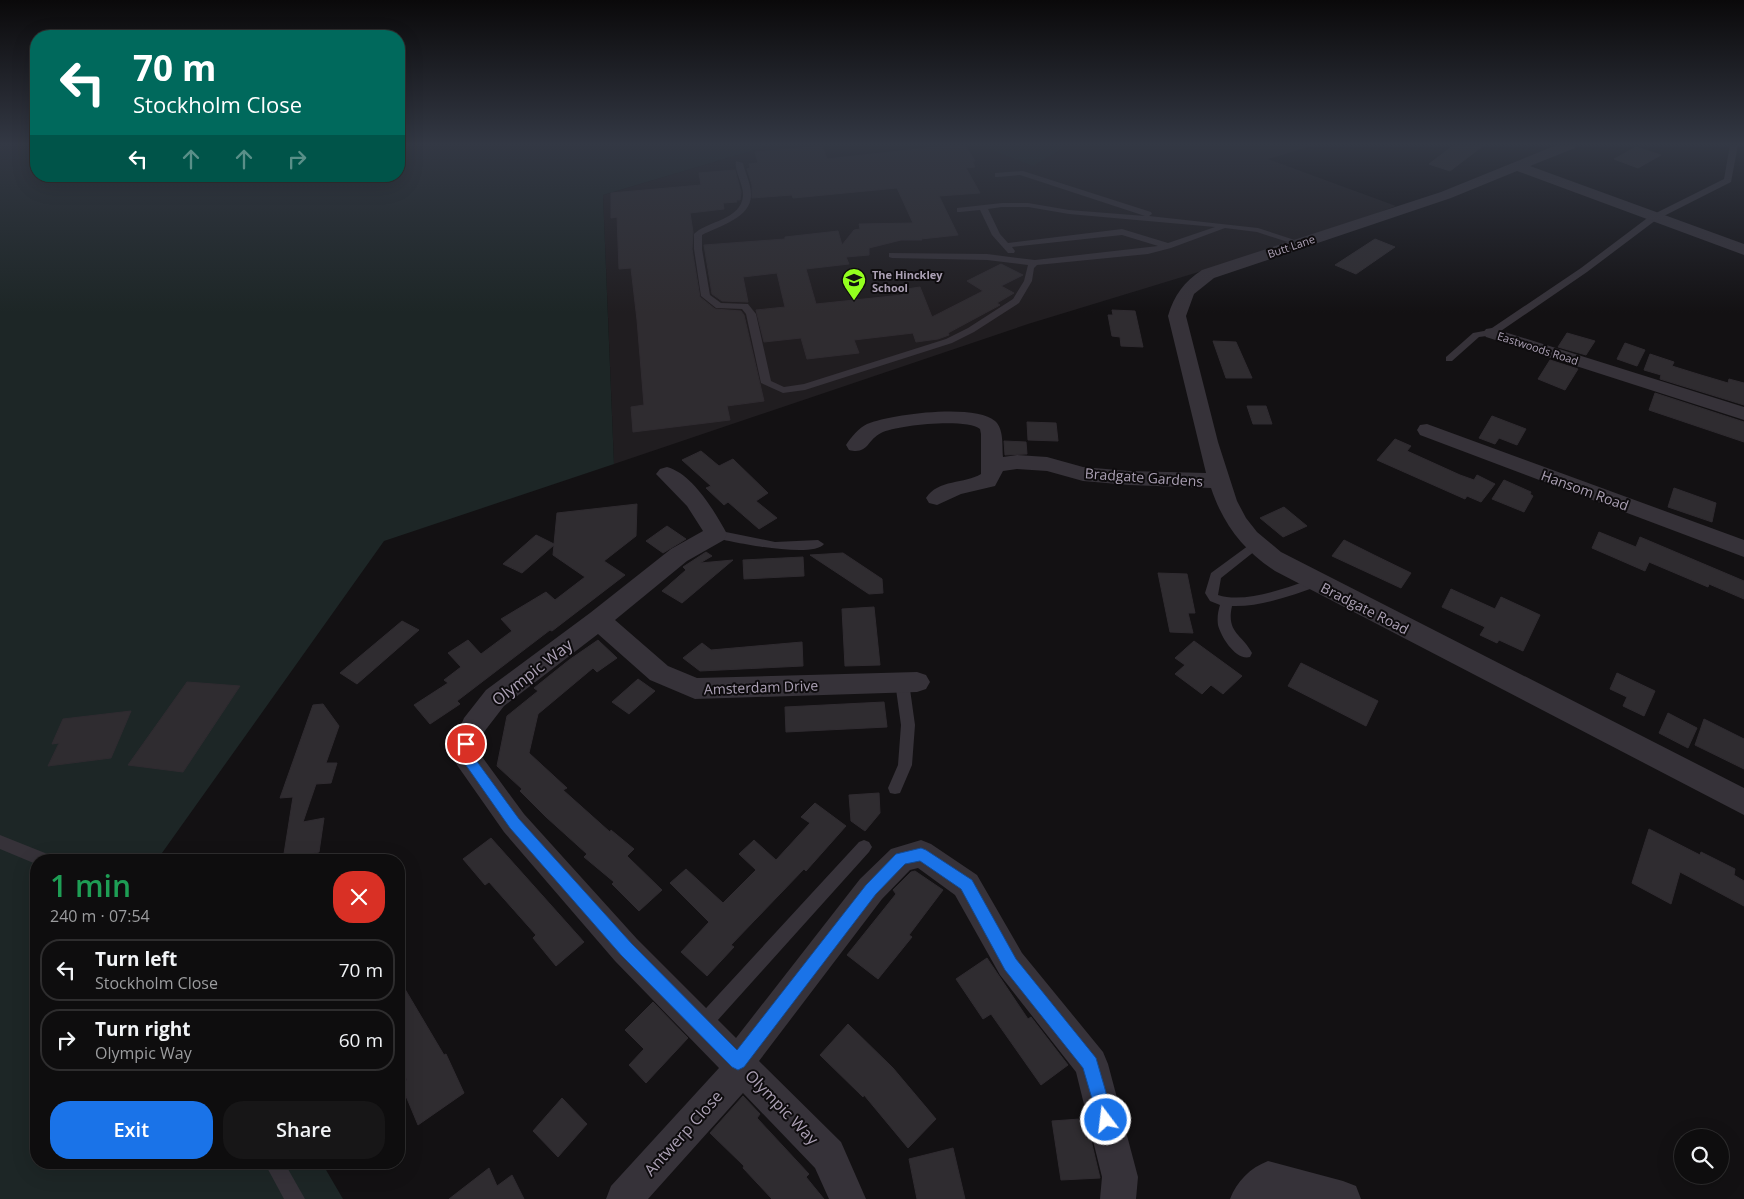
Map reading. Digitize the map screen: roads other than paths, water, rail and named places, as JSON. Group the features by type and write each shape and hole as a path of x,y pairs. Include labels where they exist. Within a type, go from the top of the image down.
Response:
{"street":[{"name":"Butt Lane","path":"1208,274 1426,201"},
{"path":"1608,201 1744,250"},
{"name":"Bradgate Road","path":"1208,274 1191,285 1181,299 1177,316 1219,481 1236,520 1256,544 1283,565 1315,583 1744,802"},
{"name":"Eastwoods Road","path":"1492,333 1744,414"},
{"path":"856,445 873,429 918,420 968,418 984,420 989,426 993,464 992,474 988,481 955,488 937,498"},
{"name":"Hansom Road","path":"1426,430 1744,549"},
{"name":"Bradgate Gardens","path":"993,464 1037,463 1084,474 1128,478 1219,481"},
{"path":"667,474 690,493 707,517 716,534"},
{"name":"Olympic Way","path":"716,534 679,555 599,620 495,698 473,726 466,744 467,758 514,823 626,950 828,1155 848,1199"},
{"name":"Amsterdam Drive","path":"599,620 659,673 695,689 910,682"},
{"name":"Antwerp Close","path":"624,1199 740,1064 871,889 901,859 921,854 966,885 1011,964 1090,1064 1120,1177 1118,1199"},
{"path":"1248,1199 1268,1179 1343,1199"}],"lane":[{"path":"747,201 737,215 710,226 698,234 698,249 706,296 719,306 745,306 751,314 766,383 783,390 805,387 949,342 1016,301 1028,281 1030,267 1035,263"},
{"path":"1109,201 1146,213 1154,218"},
{"name":"Eastwoods Road","path":"1492,333 1584,270 1653,218 1687,201"},
{"path":"960,210 1028,205 1069,212 1154,218 1258,230 1300,243"},
{"path":"983,208 996,235 1008,245 1017,260"},
{"path":"892,255 988,257 1035,263 1132,253 1168,246 1224,226"},
{"path":"1008,245 1122,232 1168,246"},
{"path":"1450,359 1476,335 1492,333"},
{"path":"716,534 775,546 818,544"},
{"path":"1256,544 1215,576 1211,593 1214,598 1227,602 1286,592 1315,583"},
{"path":"1227,602 1222,618 1224,626 1245,653"},
{"path":"895,788 906,765 910,682"},
{"path":"0,842 30,854"},
{"path":"702,1025 864,847"},
{"path":"277,1169 295,1199"}],"place":[{"name":"The Hinckley School","path":"854,301"}]}
